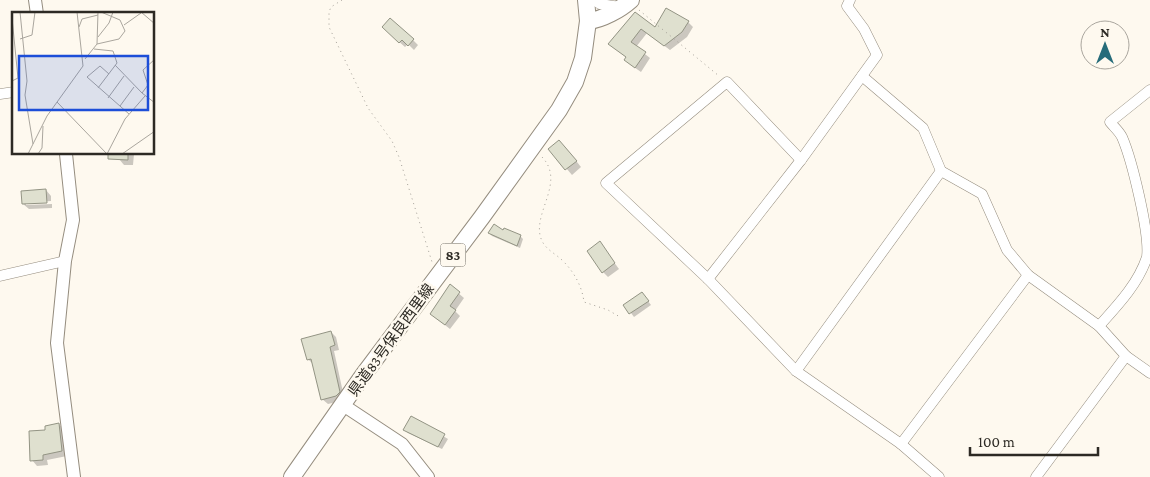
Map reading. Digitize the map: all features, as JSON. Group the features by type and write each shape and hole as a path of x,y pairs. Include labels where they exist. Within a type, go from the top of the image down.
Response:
{"main road":[{"name":"県道83号保良西里線","path":"292,477 364,374 559,110 575,82 583,58 588,21 586,0"},
{"path":"588,21 595,21 604,17 627,3"}],"street":[{"path":"594,0 600,4 627,3"},
{"path":"708,280 801,160 877,55 864,29 847,6 850,0"},
{"path":"862,76 923,128 941,171 982,194 1006,250 1028,275 1099,326 1126,356 1150,373"},
{"path":"801,160 727,82 606,183 708,280 796,371 900,444 939,477"},
{"path":"1099,326 1132,287 1148,254 1148,230 1134,172 1121,135 1110,122 1150,90"},
{"path":"66,155 73,220 65,261 57,343 74,477"},
{"path":"796,371 941,171"},
{"path":"0,278 65,261"},
{"path":"900,444 1028,275"},
{"path":"1036,477 1126,356"},
{"path":"343,405 402,444 428,477"}],"path":[{"path":"342,0 331,7 328,12 329,27 368,108 392,141 399,156 437,277"},
{"path":"627,3 727,82"},
{"path":"533,147 548,163 551,181 540,233 543,245 563,261 577,280 584,302 608,310 620,317"}],"building":[{"path":"666,8 689,21 682,32 664,46 641,29 631,42 646,52 635,68 624,60 626,57 608,44 635,12 655,27"},
{"path":"390,18 414,39 408,46 402,40 399,43 382,27"},
{"path":"559,140 577,161 565,170 548,149"},
{"path":"108,155 128,155 128,160 108,159"},
{"path":"46,189 47,203 22,204 21,191"},
{"path":"494,224 503,230 504,228 521,235 517,246 488,233"},
{"path":"600,241 615,263 602,273 587,251"},
{"path":"450,284 460,292 450,306 456,310 445,325 430,314"},
{"path":"642,292 649,301 629,314 623,305"},
{"path":"331,331 335,345 330,347 340,392 336,396 321,400 311,359 307,360 301,339"},
{"path":"411,416 445,434 438,447 403,430"},
{"path":"59,423 62,451 43,455 43,460 30,461 29,431 45,430 45,426"}]}
